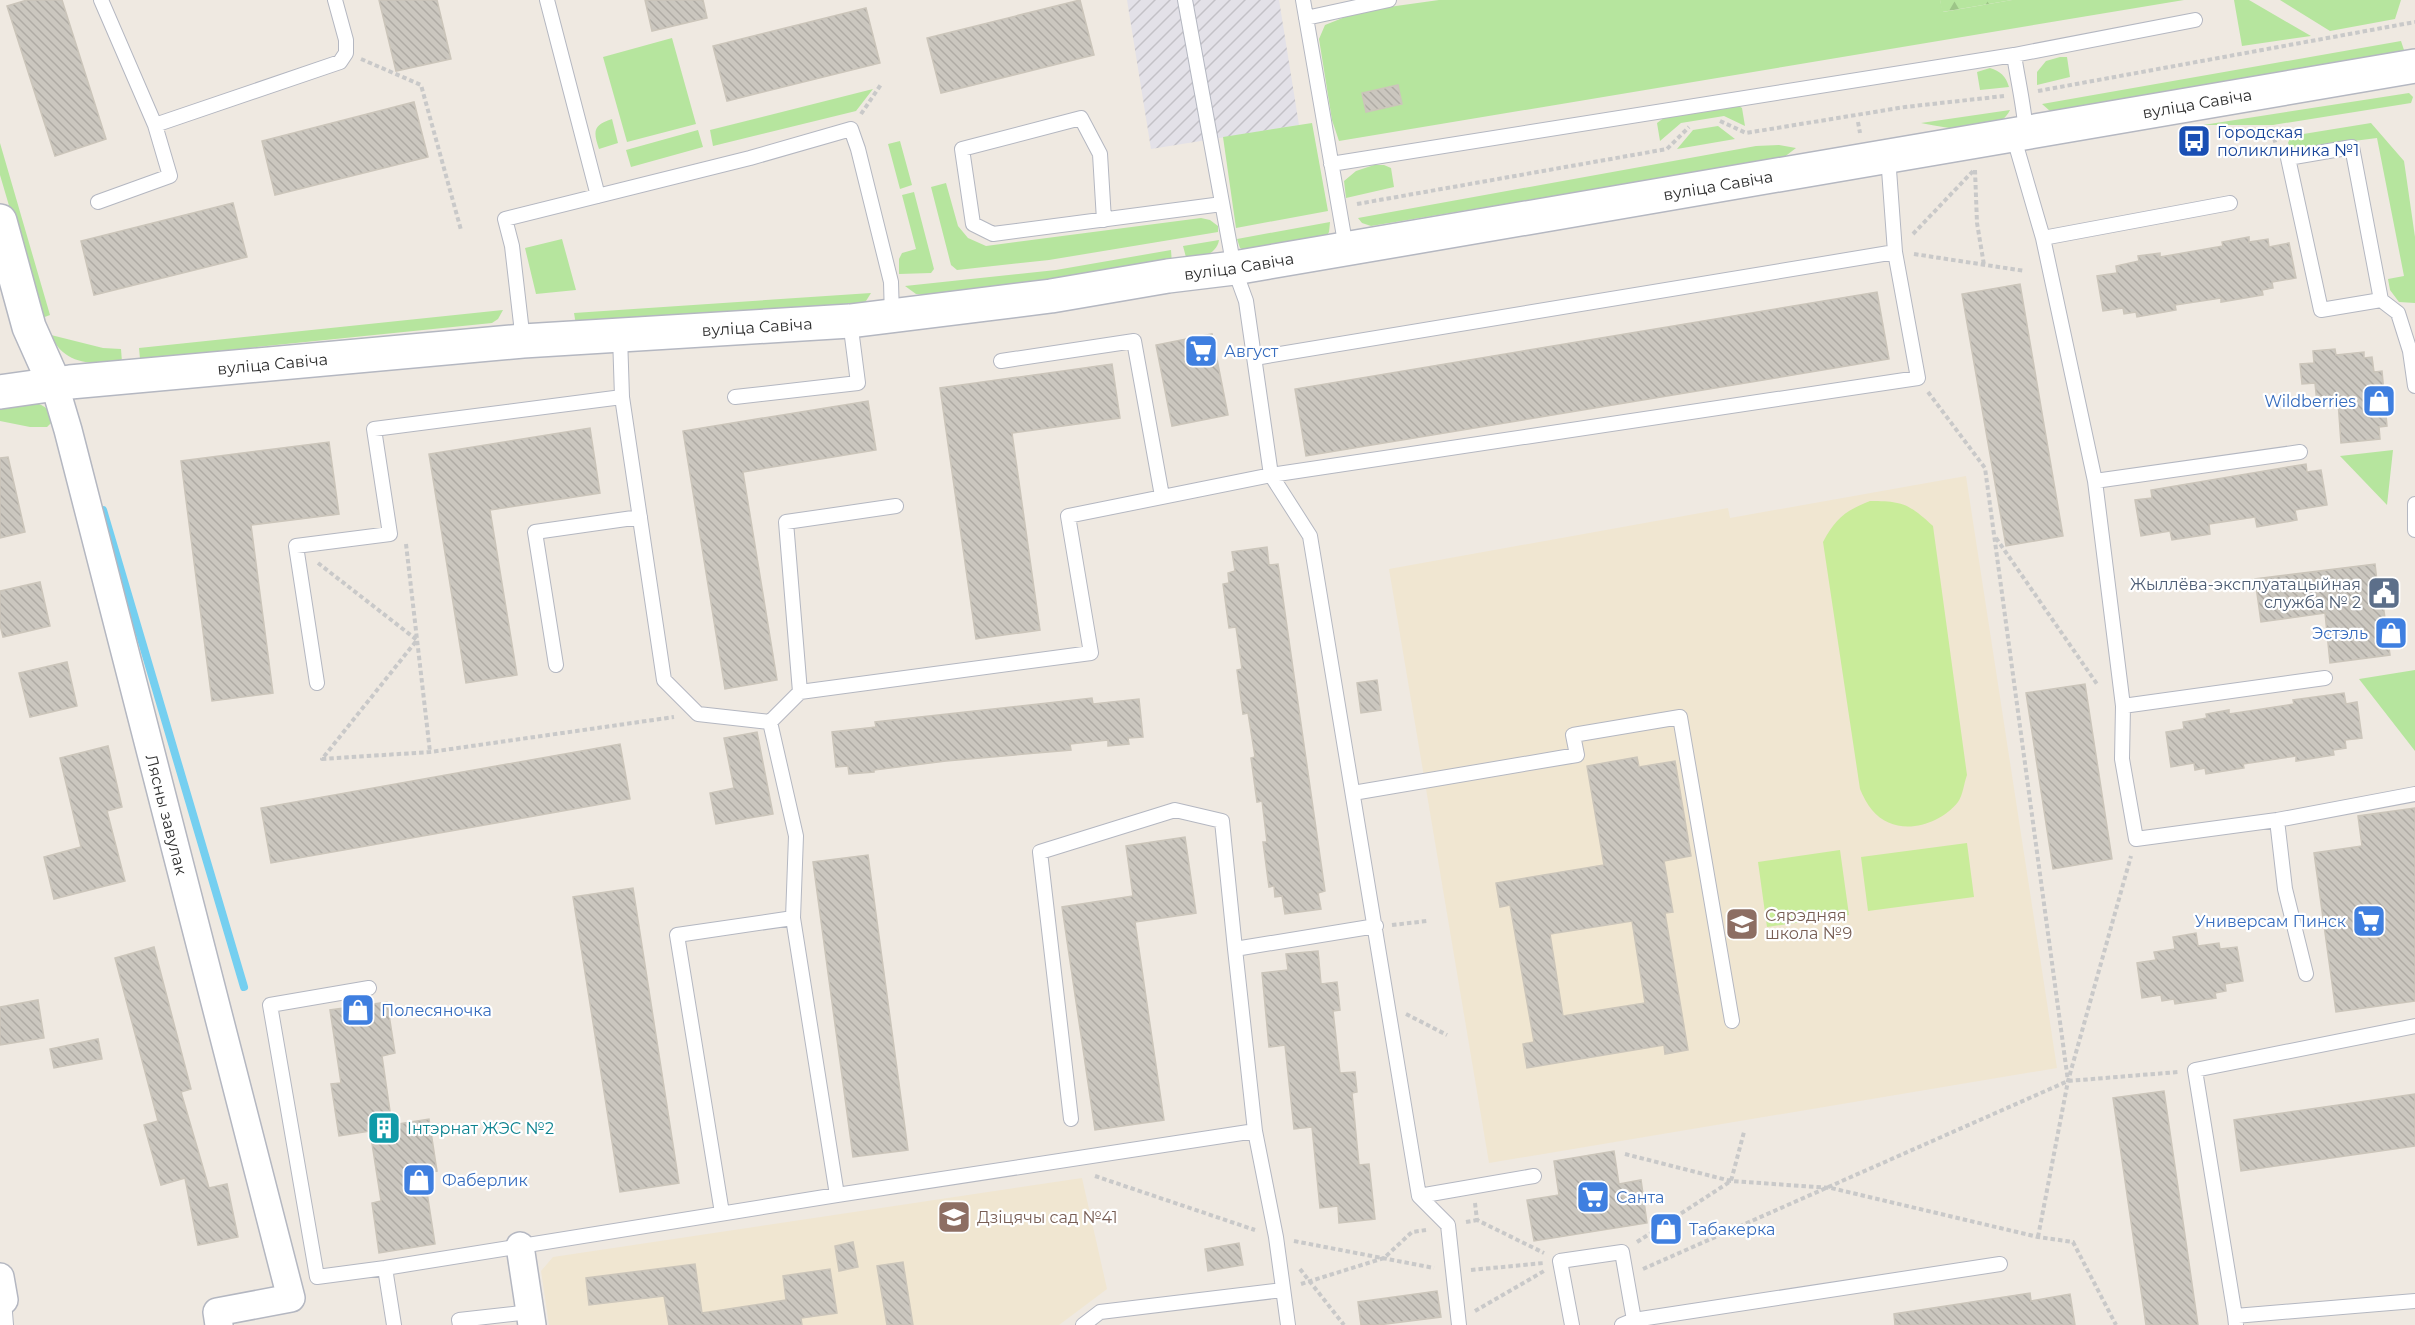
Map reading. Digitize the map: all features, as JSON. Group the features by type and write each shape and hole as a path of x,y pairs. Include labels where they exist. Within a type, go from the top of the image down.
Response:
{"street":[{"name":"вуліца Савіча","path":"0,392 54,383 523,341 850,321 1051,297 1168,276 1234,268 2415,66"},
{"path":"0,221 29,327 54,383"},
{"name":"Лясны завулак","path":"54,383 291,1298 218,1318"},
{"path":"520,1246 531,1319"}],"lane":[{"path":"98,202 170,176 155,125 101,0"},
{"path":"155,125 340,62 346,53 346,40 335,0"},
{"path":"547,0 598,196"},
{"path":"1185,0 1234,268 1246,300 1271,475 1310,536 1419,1196 1448,1226 1460,1322"},
{"path":"1303,0 1346,248"},
{"path":"1306,18 1389,0"},
{"path":"1331,164 2014,55 2195,20"},
{"path":"2014,55 2020,94 2024,101 2020,134 2095,481 2123,706 2122,759 2136,839 2277,820 2415,794"},
{"path":"1104,220 1100,154 1081,118 962,150 973,224 993,234 1104,220 1222,204"},
{"path":"523,341 512,246 505,219 750,158 851,129 891,282 892,316"},
{"path":"2381,300 2321,310 2288,158 2352,147 2381,300 2398,313 2410,351 2415,386"},
{"path":"770,722 800,692 1091,653 1068,516 1271,475 1918,378 1895,252 1888,156"},
{"path":"2043,238 2230,203"},
{"path":"1255,358 1895,252"},
{"path":"735,398 858,383 850,321"},
{"path":"620,336 622,397 664,680 698,714 770,722"},
{"path":"1000,361 1134,341 1162,496"},
{"path":"317,683 296,546 390,534 374,429 622,397"},
{"path":"2095,481 2300,452"},
{"path":"2415,504 2415,530"},
{"path":"800,692 786,522 896,506"},
{"path":"556,665 536,532 640,517"},
{"path":"2123,706 2325,678"},
{"path":"1353,793 1577,755 1573,735 1680,717 1732,1021"},
{"path":"770,722 796,836 792,918 837,1195"},
{"path":"1071,1119 1040,852 1174,810 1222,821 1255,1131 1276,1238 1288,1325"},
{"path":"2277,820 2285,889 2306,974"},
{"path":"722,1214 677,935 792,918"},
{"path":"1235,949 1376,926"},
{"path":"369,988 270,1005 317,1277 1255,1131"},
{"path":"2415,1026 2195,1070 2236,1320 2415,1301"},
{"path":"1419,1196 1534,1176"},
{"path":"1572,1325 1560,1262 1622,1252 1626,1277 1628,1322 2000,1264"},
{"path":"385,1268 394,1325"},
{"path":"1083,1325 1100,1312 1283,1290"},
{"path":"460,1325 459,1320 531,1319"}],"path":[{"path":"1710,123 1720,121 1746,134 1905,107 2020,94 2415,22"},
{"path":"346,53 421,85 460,230"},
{"path":"1340,208 1667,149 1688,128 1699,125"},
{"path":"1895,252 1974,169 1977,223 1984,265"},
{"path":"1895,252 2025,271"},
{"path":"1918,378 1985,468 2068,1081"},
{"path":"404,533 430,752"},
{"path":"1995,538 2097,684"},
{"path":"296,546 417,640"},
{"path":"417,640 322,759 430,752 698,714"},
{"path":"2038,1237 2068,1081 2136,839"},
{"path":"1376,926 1427,921"},
{"path":"1390,1013 1402,1012 1447,1035"},
{"path":"1626,1277 2068,1081 2195,1070"},
{"path":"1622,1252 1731,1181 1744,1132"},
{"path":"1624,1154 1731,1181 1831,1188 2038,1237 2073,1242 2116,1325"},
{"path":"1054,1162 1276,1238 1454,1272 1560,1262"},
{"path":"1472,1187 1477,1220 1560,1262"},
{"path":"1283,1290 1384,1258 1412,1232"},
{"path":"1276,1238 1344,1325"},
{"path":"1460,1322 1560,1262"}],"shaded area":[{"path":"1127,0 1279,0 1299,125 1151,149"},
{"name":"Сярэдняя школа №9","path":"1966,476 2057,1068 1489,1163 1389,569 1728,508 1730,518"},
{"name":"Дзіцячы сад №41","path":"1082,1178 1107,1289 1059,1325 549,1325 541,1271 553,1257"}],"green space":[{"path":"1439,0 1940,0 1943,12 2012,0 2184,0 1339,141 1332,120 1319,39 1325,25 1360,11"},
{"path":"1940,0 2012,0 1942,12"},
{"path":"2234,0 2249,0 2311,36 2242,46"},
{"path":"2280,0 2401,0 2395,19 2330,31"},
{"path":"672,38 696,124 627,142 603,57"},
{"path":"2401,41 2405,53 2067,114 2050,111 2042,104"},
{"path":"2067,57 2070,77 2037,85 2037,72 2046,61"},
{"path":"1990,68 2002,74 2009,87 1980,90 1977,72"},
{"path":"873,89 856,111 713,146 710,130"},
{"path":"2409,93 2413,97 2411,103 2273,125 2203,125"},
{"path":"1734,103 1742,108 1745,126 1724,116 1681,123 1660,141 1657,123 1668,115"},
{"path":"2010,110 1994,125 1983,128 1957,129 1921,123"},
{"path":"612,119 618,143 599,149 596,130 598,126"},
{"path":"1312,123 1328,211 1236,228 1223,137"},
{"path":"2371,123 2404,161 2415,237 2415,303 2399,302 2390,290 2388,279 2404,276 2377,138 2291,149 2288,143 2291,136"},
{"path":"1718,126 1735,139 1677,149 1693,130"},
{"path":"698,130 703,147 631,167 626,150"},
{"path":"900,141 912,185 900,189 888,144"},
{"path":"0,143 50,315 42,318 0,175"},
{"path":"1779,145 1796,148 1783,158 1371,226 1362,223 1358,218 1756,146"},
{"path":"1374,165 1391,168 1394,187 1346,198 1344,181 1356,171"},
{"path":"946,183 958,226 968,238 986,246 1201,218 1210,220 1218,226 1218,232 1049,260 957,270 951,265 931,187"},
{"path":"914,192 934,269 931,273 899,274 899,259 902,253 916,249 902,195"},
{"path":"1330,222 1329,232 1325,239 1249,252 1240,248 1237,239"},
{"path":"562,239 576,290 536,294 525,248"},
{"path":"1219,240 1211,253 1202,258 1187,261 1183,246"},
{"path":"1171,250 1172,264 1075,280 925,295 916,294 905,286 1056,270"},
{"path":"871,293 859,306 576,325 574,313"},
{"path":"503,310 498,319 492,323 140,359 139,348"},
{"path":"51,335 103,348 121,349 122,362 90,363 72,358 64,353"},
{"path":"32,401 43,406 50,414 52,422 47,427 30,427 0,421 0,402"},
{"path":"2393,450 2387,505 2340,456"},
{"path":"1870,501 1905,505 1933,526 1967,775 1960,799 1950,811 1928,823 1916,826 1892,824 1881,819 1870,808 1860,789 1823,542 1842,516"},
{"path":"2415,670 2415,751 2359,679"},
{"path":"1967,843 1974,897 1868,911 1861,857"},
{"path":"1840,850 1849,915 1767,927 1758,862"}],"building":[{"path":"27,0 62,0 106,139 55,156 7,6"},
{"path":"379,0 437,0 451,59 396,71"},
{"path":"645,0 703,0 707,18 652,31"},
{"path":"1080,0 1094,55 941,93 927,38"},
{"path":"866,8 880,63 727,101 713,46"},
{"path":"1398,85 1402,104 1366,112 1362,93"},
{"path":"414,102 428,157 275,195 262,141"},
{"path":"233,203 247,257 94,295 81,241"},
{"path":"2249,237 2249,242 2268,239 2269,247 2289,243 2296,278 2272,282 2273,288 2262,290 2263,295 2221,302 2221,298 2175,305 2176,310 2137,317 2136,312 2124,314 2123,308 2103,311 2097,276 2117,273 2116,266 2139,261 2138,256 2160,253 2160,257 2223,246 2222,242"},
{"path":"2020,284 2063,536 2006,546 1962,294"},
{"path":"1877,292 1889,359 1306,456 1295,389"},
{"path":"1212,334 1228,415 1172,426 1156,345"},
{"path":"2335,349 2336,355 2364,352 2364,358 2372,357 2374,372 2382,371 2387,426 2379,427 2380,439 2341,443 2338,401 2317,403 2315,383 2302,384 2300,364 2314,363 2313,351"},
{"path":"1112,364 1120,418 1012,433 1040,630 976,639 940,388"},
{"path":"868,401 876,450 743,472 777,680 725,689 683,431"},
{"path":"590,428 600,493 490,510 517,675 466,683 429,454"},
{"path":"329,442 339,514 251,525 273,693 212,701 181,461"},
{"path":"8,457 25,532 0,538 0,458"},
{"path":"2306,464 2307,472 2321,470 2327,505 2295,510 2297,520 2257,527 2255,517 2209,524 2210,534 2172,540 2170,531 2141,536 2135,500 2152,498 2151,490"},
{"path":"1267,547 1269,565 1278,564 1325,891 1318,893 1321,909 1285,914 1282,896 1275,897 1274,886 1269,887 1263,842 1267,842 1262,801 1257,802 1251,758 1255,757 1248,713 1243,714 1237,670 1242,669 1236,627 1229,628 1223,584 1229,583 1228,573 1235,571 1232,552"},
{"path":"2375,564 2378,590 2381,589 2390,655 2330,663 2325,613 2261,622 2255,579"},
{"path":"40,582 50,626 3,637 0,625 0,591"},
{"path":"67,662 77,706 30,717 19,673"},
{"path":"1377,680 1381,710 1361,713 1357,683"},
{"path":"2085,684 2112,859 2053,869 2026,693"},
{"path":"2344,693 2346,704 2357,702 2362,738 2345,740 2346,748 2333,750 2334,755 2296,761 2296,756 2243,764 2244,768 2206,774 2205,768 2195,770 2194,763 2171,767 2166,732 2184,729 2183,722 2207,718 2206,714 2229,710 2229,714 2294,704 2293,700"},
{"path":"1092,698 1093,704 1139,699 1143,737 1128,738 1129,744 1108,746 1108,740 1070,744 1071,750 946,761 874,770 874,772 849,774 848,766 836,767 832,732 876,727 875,722"},
{"path":"757,732 773,814 716,824 710,793 734,788 724,738"},
{"path":"620,744 630,799 271,863 261,808"},
{"path":"108,746 122,807 107,811 125,881 54,899 44,857 81,847 60,758"},
{"path":"1637,757 1639,767 1675,761 1691,856 1664,861 1673,912 1665,913 1688,1050 1665,1054 1664,1045 1527,1068 1523,1044 1534,1042 1510,905 1500,907 1496,883 1604,865 1587,766","holes":["1632,921 1645,1003 1563,1016 1550,934"]},
{"name":"Универсам Пинск","path":"2415,808 2415,1001 2336,1012 2314,853 2362,846 2358,816"},
{"path":"1185,837 1196,913 1135,922 1164,1120 1095,1130 1062,907 1133,896 1126,846"},
{"path":"868,855 908,1150 853,1157 813,862"},
{"path":"633,888 679,1183 620,1192 573,897"},
{"path":"2196,933 2198,946 2219,943 2220,949 2237,947 2243,981 2225,984 2226,991 2215,993 2216,998 2175,1004 2174,999 2162,1001 2161,995 2142,998 2137,963 2156,960 2154,952 2175,949 2173,937"},
{"path":"154,947 191,1089 181,1092 209,1188 227,1184 238,1237 198,1245 185,1178 161,1185 144,1125 158,1121 115,958"},
{"path":"1318,951 1321,984 1337,982 1340,1010 1333,1011 1340,1073 1355,1072 1357,1092 1352,1093 1359,1165 1369,1164 1375,1219 1339,1223 1338,1206 1320,1208 1312,1127 1294,1129 1285,1045 1269,1047 1262,973 1288,970 1286,954"},
{"path":"38,1000 44,1038 0,1045 0,1007"},
{"name":"Інтэрнат ЖЭС №2","path":"387,1002 395,1053 382,1056 392,1125 429,1119 437,1171 424,1173 435,1244 379,1253 372,1203 381,1201 370,1131 339,1136 331,1084 341,1083 330,1010"},
{"path":"98,1039 102,1059 54,1068 50,1049"},
{"path":"2164,1091 2198,1325 2146,1325 2113,1098"},
{"path":"2415,1094 2415,1146 2241,1171 2234,1120"},
{"name":"Санта","path":"1614,1151 1619,1184 1641,1180 1647,1223 1534,1241 1527,1200 1559,1195 1554,1161"},
{"path":"853,1242 858,1267 839,1271 835,1246"},
{"path":"1239,1243 1243,1265 1208,1271 1205,1249"},
{"path":"903,1262 913,1325 887,1325 877,1266"},
{"path":"695,1264 702,1313 786,1300 783,1276 830,1269 837,1313 801,1318 802,1325 669,1325 664,1296 589,1305 586,1278"},
{"path":"1437,1291 1441,1317 1361,1325 1358,1302"},
{"path":"2030,1293 2031,1301 2070,1294 2075,1325 1895,1325 1894,1314"}],"waterway":[{"path":"103,510 244,987"}],"place":[{"name":"Городская поликлиника №1","path":"2194,141"},
{"name":"Август","path":"1201,351"},
{"name":"Wildberries","path":"2379,401"},
{"name":"Жыллёва-эксплуатацыйная служба № 2","path":"2384,593"},
{"name":"Эстэль","path":"2391,633"},
{"name":"Универсам Пинск","path":"2369,921"},
{"name":"Сярэдняя школа №9","path":"1742,924"},
{"name":"Полесяночка","path":"358,1010"},
{"name":"Інтэрнат ЖЭС №2","path":"384,1128"},
{"name":"Фаберлик","path":"419,1180"},
{"name":"Санта","path":"1593,1197"},
{"name":"Дзіцячы сад №41","path":"954,1217"},
{"name":"Табакерка","path":"1666,1229"}]}
